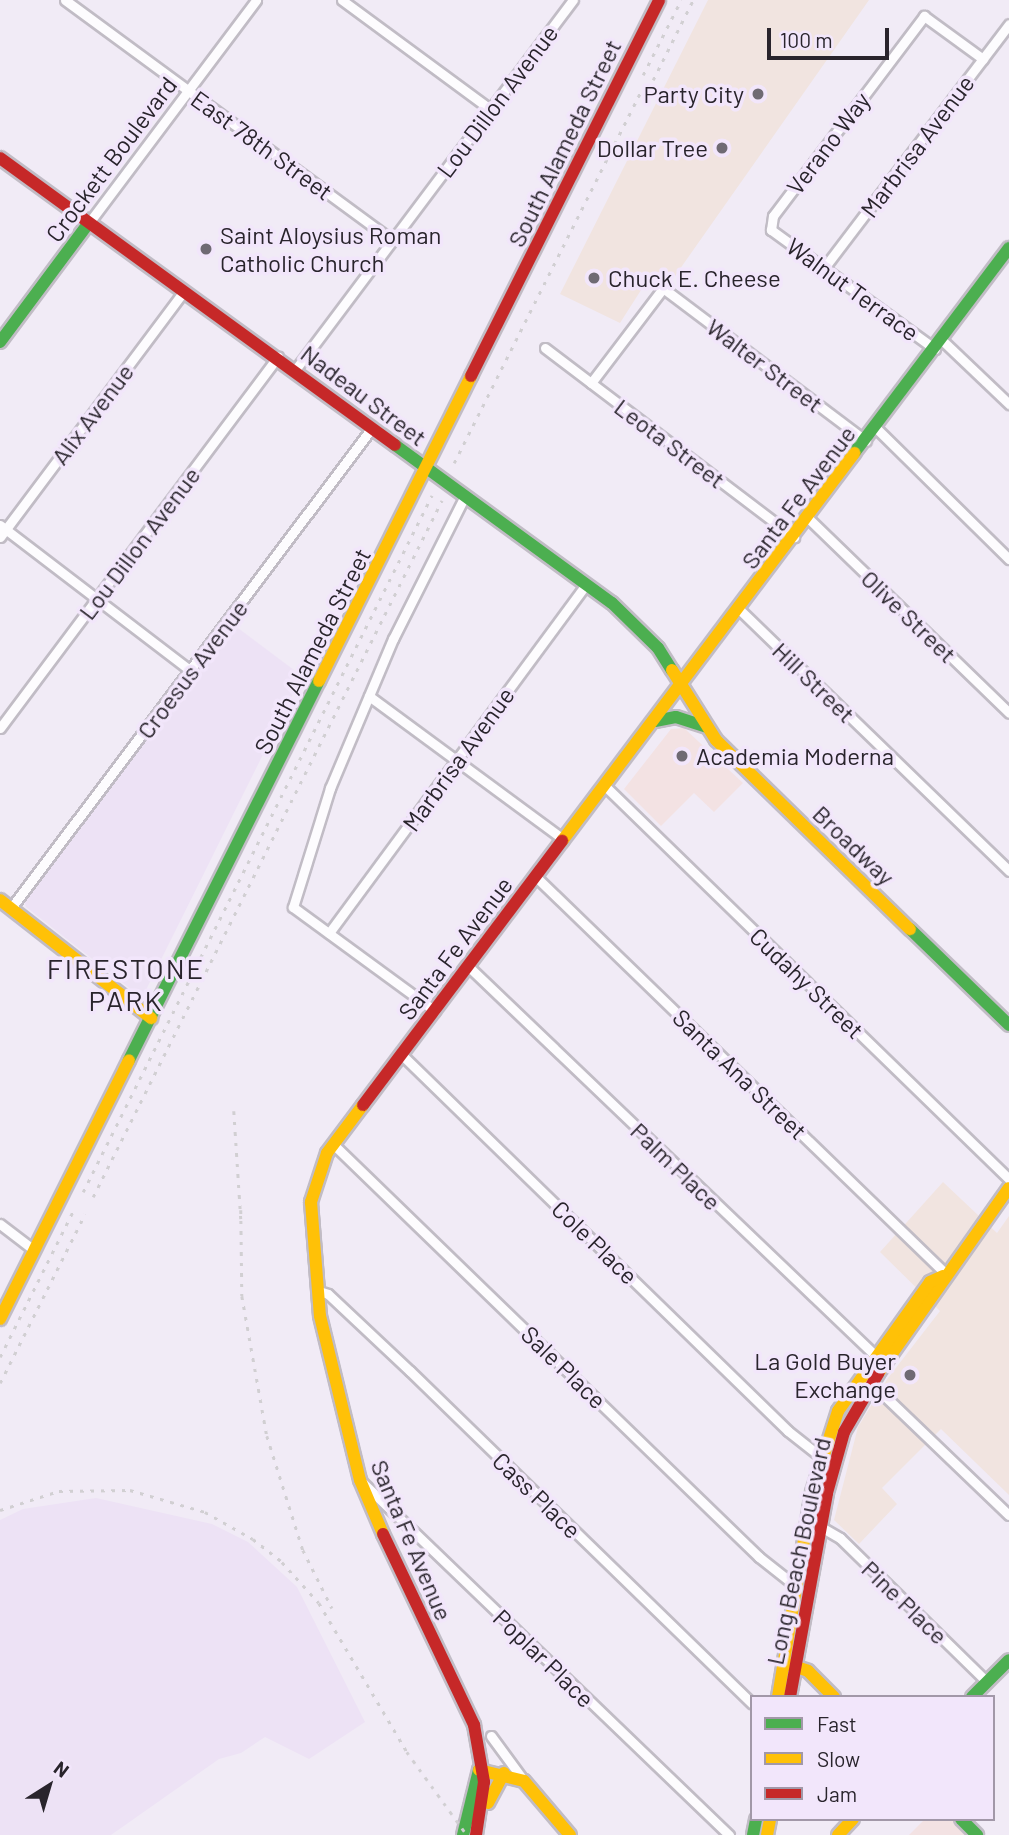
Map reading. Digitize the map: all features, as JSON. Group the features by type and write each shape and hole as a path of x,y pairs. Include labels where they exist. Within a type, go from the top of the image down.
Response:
{"main road":[{"name":"South Alameda Street","path":"0,1319 659,0"},
{"name":"Nadeau Street","path":"0,158 586,584 648,636 682,687"},
{"name":"Crockett Boulevard","path":"0,342 88,224"},
{"name":"Santa Fe Avenue","path":"476,1835 482,1814 485,1782 480,1770 469,1712 410,1599 360,1480 333,1376 319,1291 311,1202 321,1161 563,839 682,687 1008,251"},
{"name":"Broadway","path":"682,687 706,727 1009,1024"},
{"path":"655,721 676,717 706,727"},
{"path":"0,900 152,1018"},
{"name":"Long Beach Boulevard","path":"790,1695 797,1587 821,1457 838,1412 880,1360 930,1282 944,1274 1009,1188"},
{"name":"Long Beach Boulevard","path":"779,1695 790,1665 844,1432 866,1379"},
{"path":"974,1695 1009,1660"},
{"path":"790,1665 808,1671 832,1695"},
{"name":"Santa Fe Avenue","path":"463,1835 480,1770"},
{"path":"480,1770 504,1773 524,1781 570,1835"},
{"path":"482,1814 491,1789 504,1773"},
{"path":"838,1835 851,1821"},
{"path":"963,1821 978,1835"}],"street":[{"name":"East 78th Street","path":"65,0 392,240"},
{"name":"Crockett Boulevard","path":"88,224 256,0"},
{"path":"342,0 490,109"},
{"name":"Lou Dillon Avenue","path":"295,370 573,0"},
{"name":"Verano Way","path":"771,230 773,216 923,16 983,60"},
{"name":"Marbrisa Avenue","path":"824,268 1009,24"},
{"name":"Walnut Terrace","path":"771,230 939,344 1009,404"},
{"name":"Walter Street","path":"591,383 663,288 866,441"},
{"name":"Alix Avenue","path":"2,530 184,291"},
{"name":"Leota Street","path":"545,348 794,537"},
{"name":"Lou Dillon Avenue","path":"0,728 278,358"},
{"path":"876,428 1009,559"},
{"name":"Croesus Avenue","path":"11,908 371,429"},
{"path":"435,1011 293,907 330,788 369,696 465,496"},
{"name":"Olive Street","path":"808,518 1009,713"},
{"path":"2,530 191,671"},
{"name":"Marbrisa Avenue","path":"329,933 586,584"},
{"name":"Hill Street","path":"740,610 1009,870"},
{"path":"369,696 563,839"},
{"name":"Cudahy Street","path":"604,786 1009,1179"},
{"name":"Santa Ana Street","path":"535,876 944,1274"},
{"name":"Palm Place","path":"468,966 880,1360"},
{"name":"Cole Place","path":"401,1055 788,1431 821,1457"},
{"name":"Sale Place","path":"334,1145 759,1557 797,1587"},
{"path":"0,1224 34,1250"},
{"name":"Cass Place","path":"319,1291 328,1294 410,1371 750,1702"},
{"path":"866,1379 1009,1515"},
{"name":"Poplar Place","path":"360,1480 729,1835"},
{"name":"Pine Place","path":"821,1527 840,1538 987,1682"},
{"path":"491,1736 524,1781"}],"shaded area":[{"path":"708,0 869,0 675,276 650,276 620,323 560,294"},
{"path":"234,625 302,676 142,998 26,907 24,900"},
{"name":"Academia Moderna","path":"684,728 743,783 714,812 694,793 661,826 624,789 671,729"},
{"path":"943,1182 997,1233 1009,1216 1009,1495 941,1429 882,1488 897,1504 859,1544 834,1520 858,1427 888,1378 940,1311 880,1252"},
{"path":"96,1498 212,1524 248,1542 297,1587 365,1722 309,1759 265,1737 241,1753 219,1759 111,1835 0,1835 0,1520 23,1509"},
{"path":"923,1821 956,1821 970,1835 909,1835"}],"railway":[{"path":"643,75 681,0"},
{"path":"653,80 693,0"},
{"path":"454,463 640,93"},
{"path":"83,1192 432,495"},
{"path":"93,1197 442,500"},
{"path":"234,1111 241,1219"},
{"path":"0,1357 74,1209"},
{"path":"241,1210 242,1296 267,1436 303,1550 332,1608"},
{"path":"0,1383 85,1214"},
{"path":"0,1510 59,1491 130,1490 205,1512 253,1539 282,1562 319,1603 407,1752 467,1835"}],"traffic: fast":[{"path":"0,342 88,224"},
{"path":"854,453 1009,248"},
{"path":"395,445 612,603 658,648 672,670"},
{"path":"129,1060 319,681"},
{"path":"655,721 676,717 706,727"},
{"path":"910,929 1009,1025"},
{"path":"974,1695 1009,1660"},
{"path":"463,1835 479,1770"},
{"path":"753,1835 756,1821"},
{"path":"963,1821 977,1835"}],"traffic: slow":[{"path":"319,681 471,376"},
{"path":"562,841 854,453"},
{"path":"672,670 716,740 910,929"},
{"path":"0,900 151,1018"},
{"path":"0,1319 129,1060"},
{"path":"363,1105 327,1153 311,1202 320,1316 360,1480 383,1534"},
{"path":"879,1372 1009,1188"},
{"path":"778,1695 812,1492 838,1411 930,1282 943,1276"},
{"path":"787,1664 808,1671 832,1695"},
{"path":"479,1770 524,1781 570,1835"},
{"path":"488,1803 504,1773"},
{"path":"767,1835 770,1821"},
{"path":"838,1835 851,1821"}],"traffic: jam":[{"path":"471,376 659,0"},
{"path":"0,158 395,445"},
{"path":"363,1105 562,841"},
{"path":"790,1695 827,1493 844,1432 879,1372"},
{"path":"383,1534 474,1725 484,1782 476,1835"}],"place":[{"name":"Party City","path":"758,94"},
{"name":"Dollar Tree","path":"722,148"},
{"name":"Saint Aloysius Roman Catholic Church","path":"206,249"},
{"name":"Chuck E. Cheese","path":"594,278"},
{"name":"Academia Moderna","path":"682,756"},
{"name":"La Gold Buyer Exchange","path":"910,1375"}],"district":[{"name":"FIRESTONE PARK","path":"126,984"}]}
